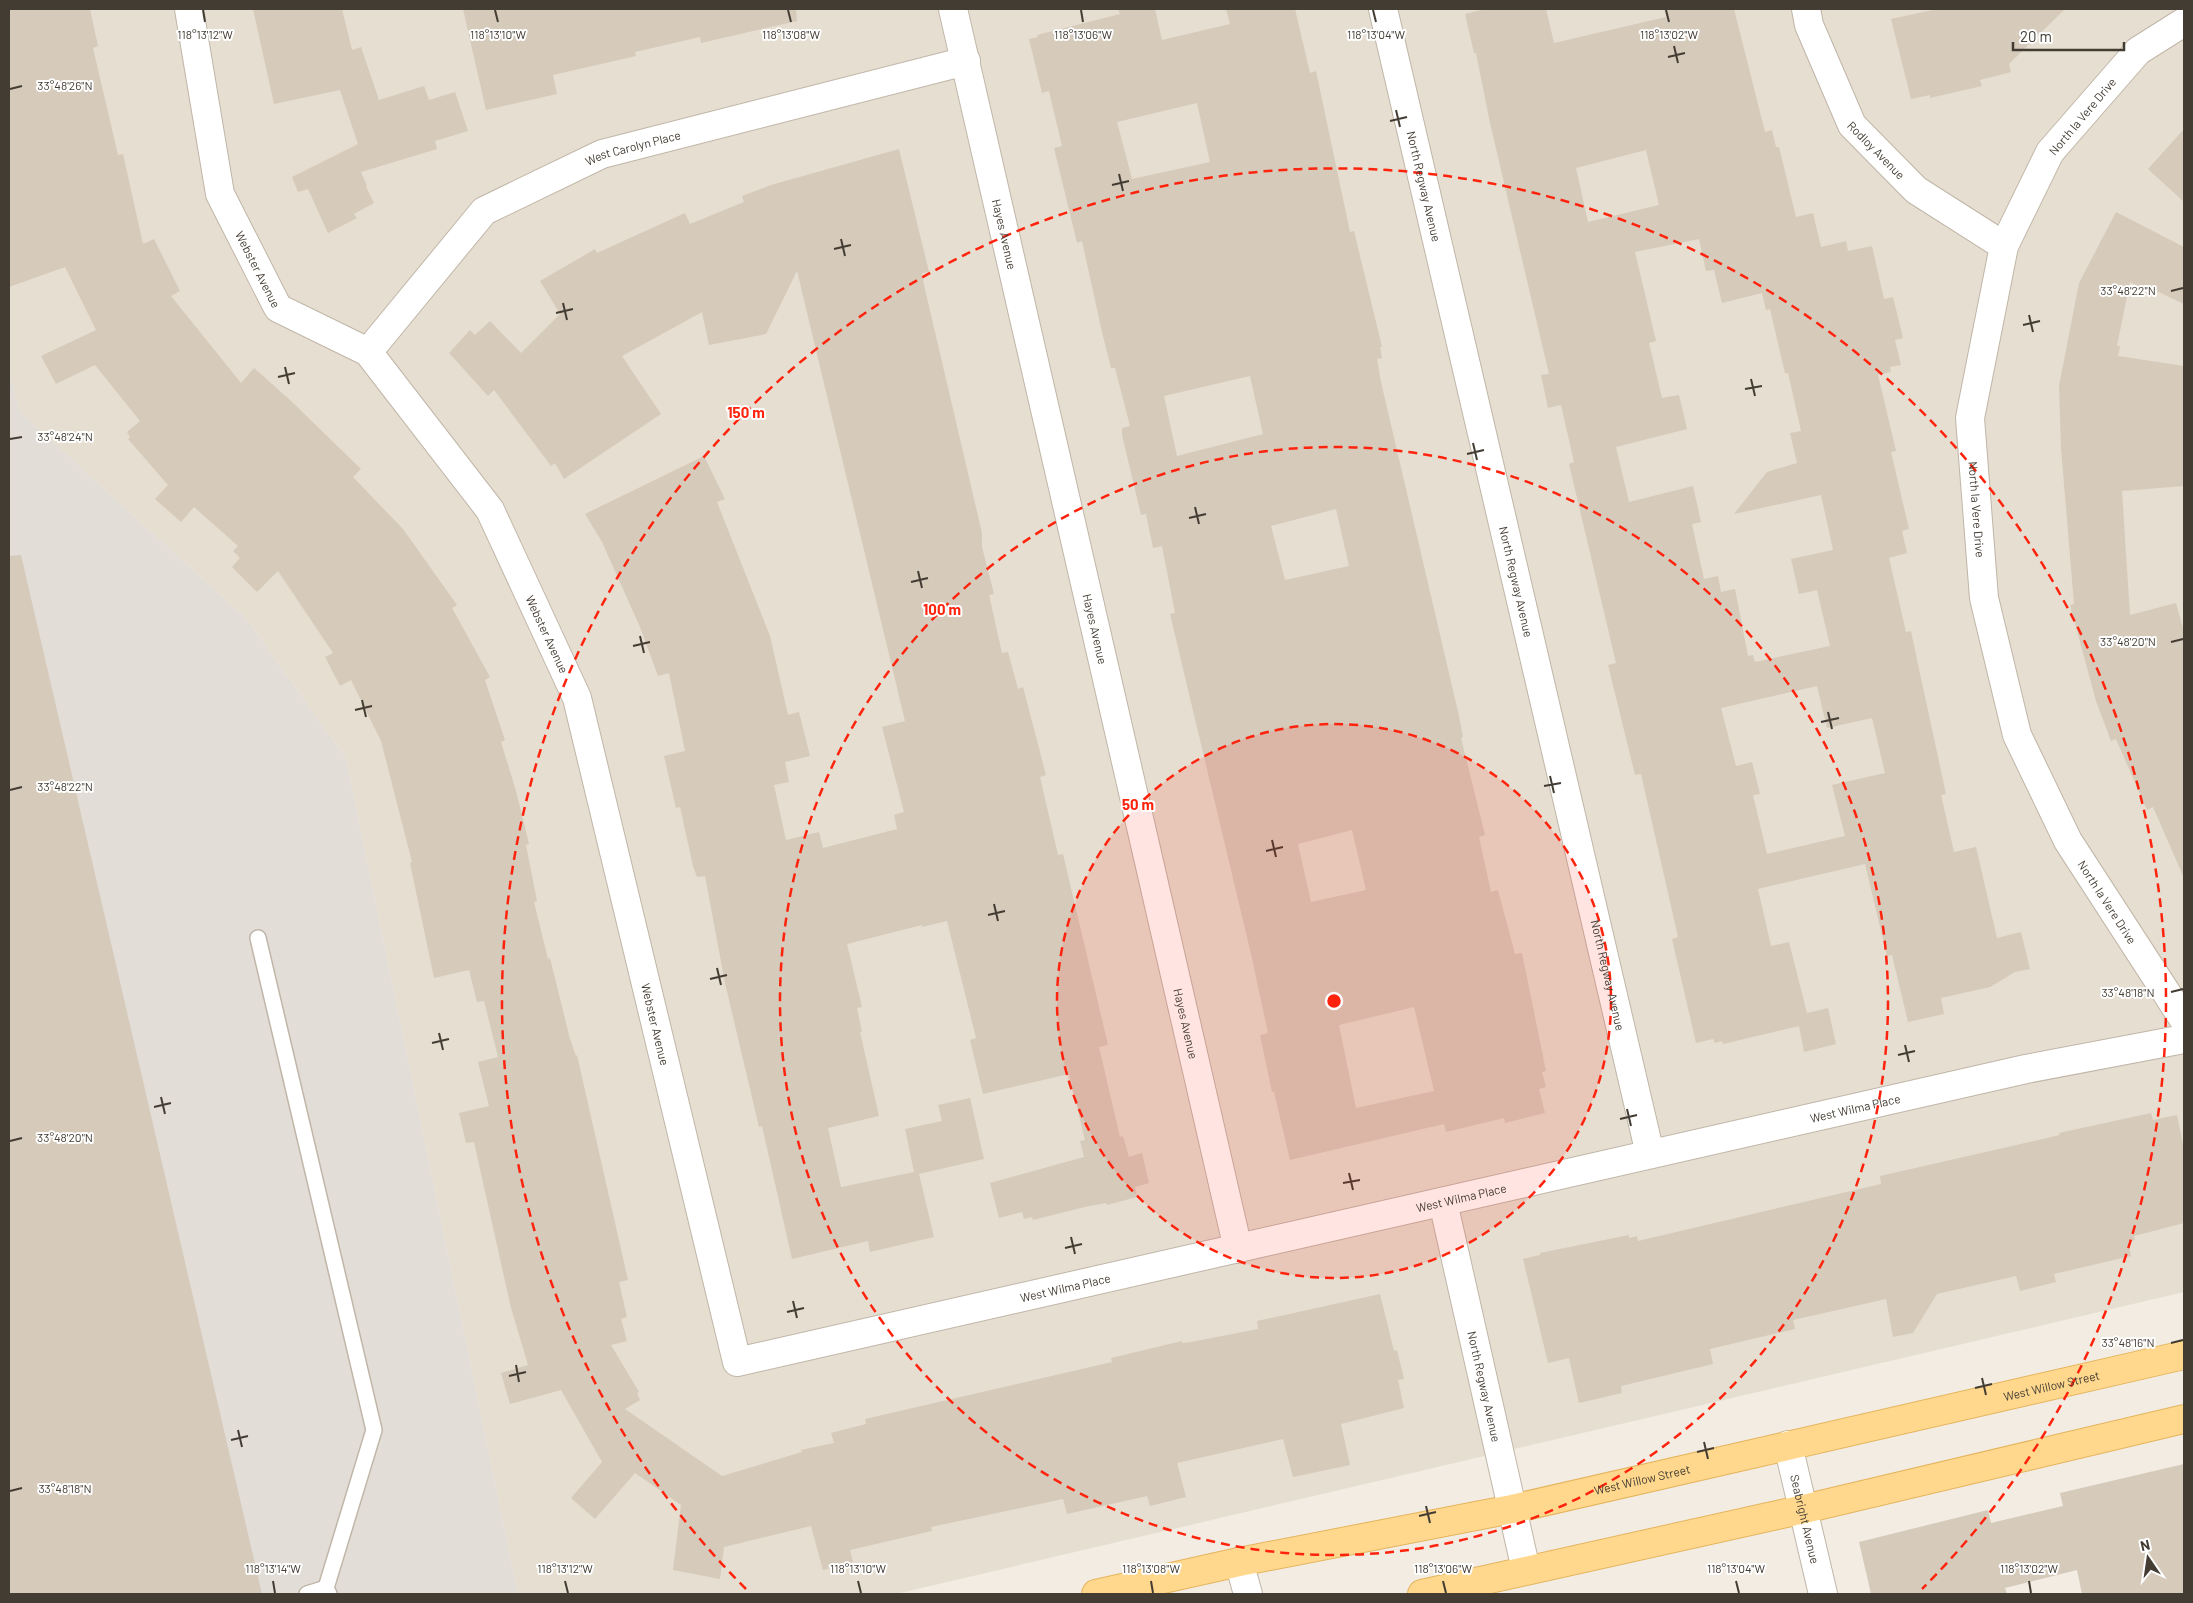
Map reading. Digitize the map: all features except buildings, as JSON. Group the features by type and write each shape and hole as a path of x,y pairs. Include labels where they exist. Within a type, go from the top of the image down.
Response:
{"main road":[{"name":"West Willow Street","path":"1096,1594 1240,1562 1512,1509 2184,1354"},
{"path":"1422,1594 1804,1509 2184,1419"}],"street":[{"name":"Webster Avenue","path":"189,9 220,194 278,308 368,352 490,510 577,698 737,1362"},
{"name":"Hayes Avenue","path":"953,9 1238,1249"},
{"name":"North Regway Avenue","path":"1383,9 1650,1154"},
{"name":"Rodloy Avenue","path":"1806,9 1809,25 1852,125 1916,190 2004,246"},
{"name":"North la Vere Drive","path":"2184,22 2138,51 2050,152 2004,246 1970,418 1984,598 2017,735 2068,841 2184,1020"},
{"name":"West Carolyn Place","path":"368,352 484,211 500,203 602,154 966,61"},
{"name":"West Wilma Place","path":"737,1362 2026,1069 2184,1039"},
{"name":"North Regway Avenue","path":"1444,1202 1526,1570"},
{"name":"Seabright Avenue","path":"1788,1445 1823,1594"},
{"path":"1240,1562 1248,1594"}],"lane":[{"path":"258,938 374,1430 328,1591 307,1594"}],"shaded area":[{"path":"9,9 2184,9 2184,1292 896,1594 518,1594 346,758 246,618 20,412 9,370"},
{"path":"9,370 20,412 246,618 346,758 518,1594 9,1594"}]}
